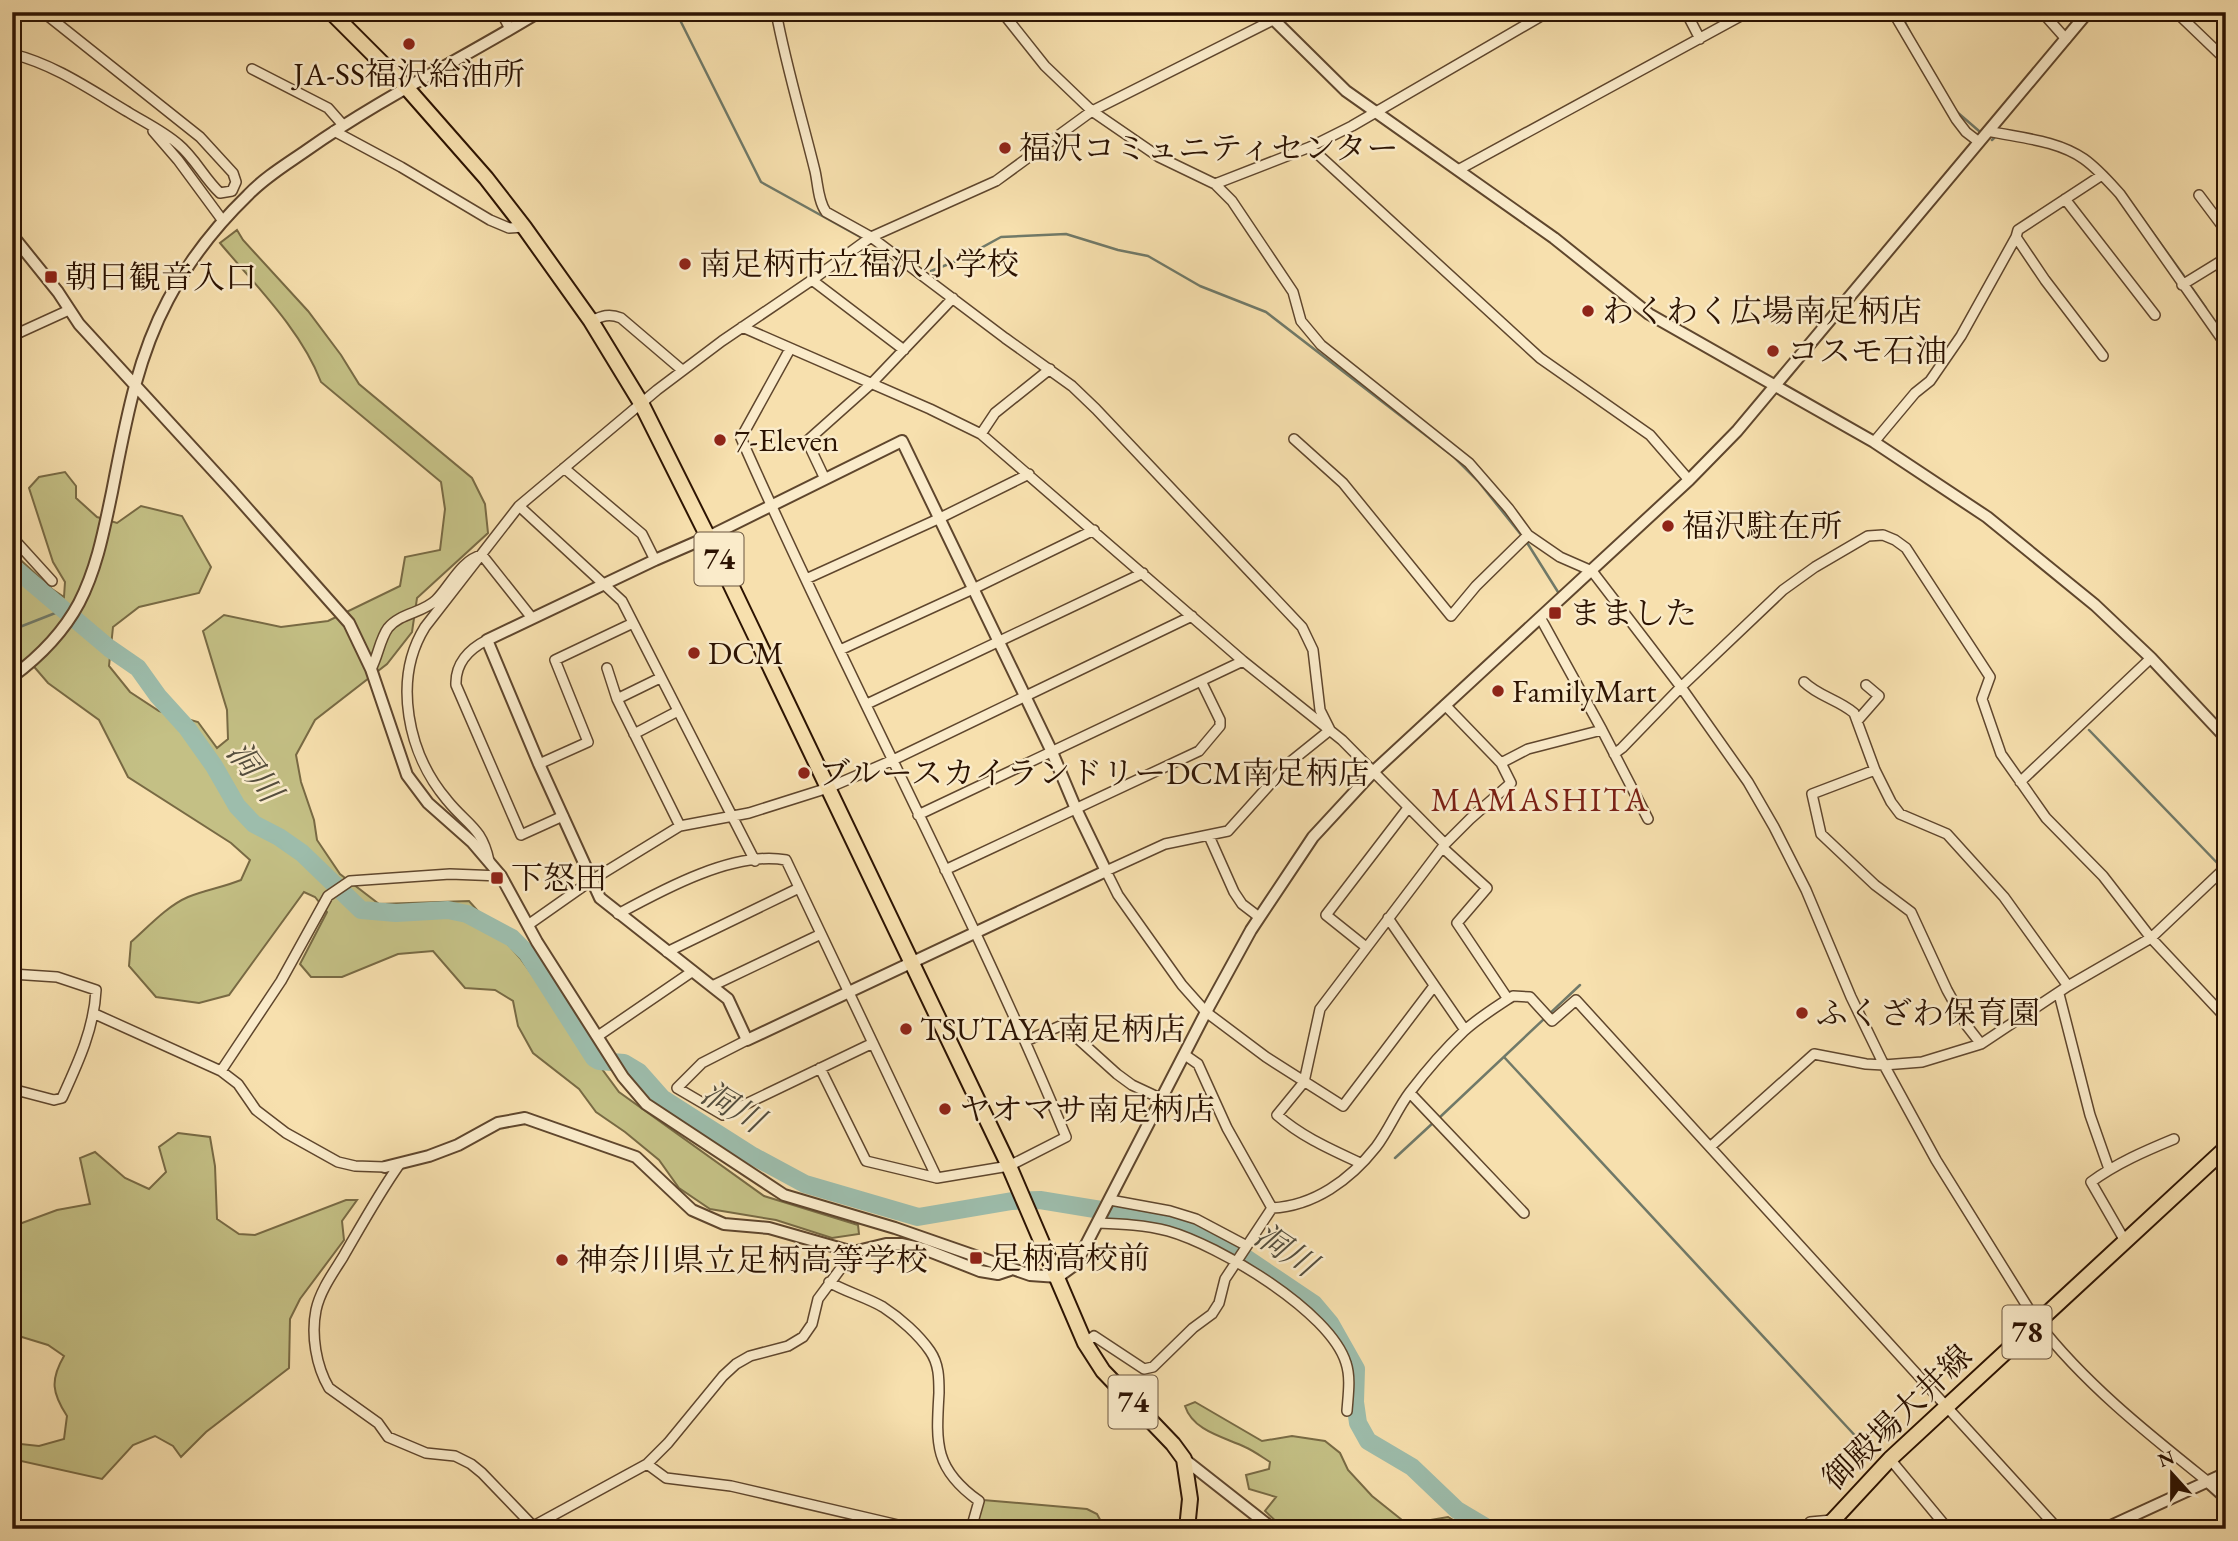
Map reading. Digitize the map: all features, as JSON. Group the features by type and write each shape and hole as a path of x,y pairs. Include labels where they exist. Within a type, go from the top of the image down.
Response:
{"main road":[{"name":"74","path":"331,12 406,87 486,178 591,321 641,403 708,537 1009,1167 1085,1343 1103,1371 1173,1444 1184,1460 1190,1499 1188,1529"},
{"name":"御殿場大井線","path":"1828,1525 1889,1459 2226,1148"}],"street":[{"path":"12,54 34,59 145,122 178,143 220,193 232,191 236,182 233,173 200,136 43,12"},
{"path":"501,12 510,29"},
{"path":"12,677 50,644 78,605 93,572 134,385 151,336 169,297 227,217 249,193 339,128 539,12"},
{"path":"776,12 786,64 822,207 826,212 871,237 1050,369 1096,409 1302,627 1313,650 1320,710 1330,730"},
{"path":"1002,12 1045,66 1092,111 1158,157 1215,184 1232,201 1293,292 1301,321 1321,345 1469,463 1509,509 1525,539 1592,570 1681,687 1748,782 1792,859 1851,997 1884,1065 1936,1160 2037,1322 2104,1393 2226,1497"},
{"path":"489,861 481,836 447,801 419,754 408,711 407,683 413,650 419,637 519,506 682,370 871,237 996,181 1092,111 1270,16 1285,12"},
{"path":"1215,184 1310,147 1548,12"},
{"path":"1686,12 1700,39"},
{"path":"1458,170 1748,12"},
{"path":"1893,12 1955,119 1979,142"},
{"path":"2042,12 2066,39"},
{"path":"12,235 58,292 79,324 349,623 371,668 407,775 428,803 472,842 501,876 528,925 623,1077 646,1104 775,1190 930,1240 1010,1270 1042,1278 1058,1277 1076,1264 1206,1012 1259,917 1313,837 1374,771 1541,619 1689,480 1737,431 2088,12"},
{"path":"2176,12 2226,60"},
{"path":"1270,16 1324,71 1374,112 1553,238 1649,314 1874,442 1987,517 2095,605 2226,737"},
{"path":"252,69 328,108 339,128 401,167 509,228 524,227"},
{"path":"145,122 227,217"},
{"path":"1988,131 2062,148 2083,158 2102,175 2120,194 2226,345"},
{"path":"1310,147 1541,358 1650,435 1689,480"},
{"path":"1874,442 1915,393 1930,381 1961,336 2017,237 2018,230 2102,175"},
{"path":"2199,195 2226,230"},
{"path":"2065,199 2155,315"},
{"path":"2017,237 2045,280 2103,356"},
{"path":"2182,285 2226,258"},
{"path":"812,280 904,350"},
{"path":"825,479 807,440 872,383 953,298"},
{"path":"12,336 69,310"},
{"path":"591,321 603,315 621,318 682,370"},
{"path":"742,327 981,434 1244,661 1330,730 1374,771 1487,888 1457,923 1508,999"},
{"path":"790,349 741,439 1026,1041 1066,1137 1009,1167 937,1178 866,1161 820,1068"},
{"path":"981,434 995,414 1050,369"},
{"path":"1294,439 1343,483 1451,616 1476,586 1525,539"},
{"path":"563,816 521,835 456,685 456,677 473,647 708,537 902,441 1026,697 1106,871 1126,906 1182,985 1206,1012 1266,1057 1343,1106 1434,986"},
{"path":"564,468 642,534 654,560"},
{"path":"806,579 1029,474"},
{"path":"519,506 622,601 755,861"},
{"path":"840,650 1094,530"},
{"path":"1614,754 1783,590 1850,544 1867,536 1883,535 1895,540 1913,558 1990,677 1982,699 2001,754 2020,782 2053,826 2103,876 2151,938 2226,1018"},
{"path":"12,537 52,581"},
{"path":"371,668 388,628 427,607 466,564 474,557 482,555"},
{"path":"482,555 532,618"},
{"path":"867,704 1143,573"},
{"path":"528,925 592,880 680,826 748,813 828,788 893,760 1192,616"},
{"path":"1541,619 1648,820"},
{"path":"539,764 588,742 555,660 633,623"},
{"path":"487,640 539,764 600,898 728,999 747,1040"},
{"path":"2020,782 2151,659"},
{"path":"918,815 1244,661"},
{"path":"607,667 617,699 680,826"},
{"path":"617,699 660,677"},
{"path":"945,870 1199,751 1220,726 1220,720 1200,681"},
{"path":"1804,681 1809,687 1847,707 1858,720 1875,770 1900,814 1947,834 2004,897 2068,986"},
{"path":"1858,720 1879,696 1866,685"},
{"path":"1360,1163 1316,1143 1294,1130 1277,1115 1304,1082 1320,1009 1444,846 1511,783 1501,763 1445,705"},
{"path":"635,734 678,711"},
{"path":"873,1043 723,1115 677,1088 702,1063 975,932 1165,844 1228,831 1289,763 1330,730"},
{"path":"1501,763 1528,749 1602,730"},
{"path":"1875,770 1812,794 1821,834 1875,885 1911,912 1966,1026 1981,1044"},
{"path":"1366,947 1326,915 1408,808"},
{"path":"1209,836 1234,892 1242,904 1259,917"},
{"path":"618,914 719,866 786,860 937,1178"},
{"path":"1710,1147 1814,1054 1884,1065 1922,1062 1981,1044 2068,986 2151,938 2226,867"},
{"path":"221,1072 281,981 328,896 341,886 350,881 450,874 501,876"},
{"path":"667,952 799,888"},
{"path":"1388,918 1465,1030"},
{"path":"712,986 821,934"},
{"path":"598,1036 692,971"},
{"path":"12,974 57,977 96,990 95,1014 79,1061 61,1097 54,1100 12,1089"},
{"path":"2059,994 2090,1115 2109,1169"},
{"path":"1085,1343 1094,1336 1144,1369 1153,1367 1193,1328 1212,1314 1219,1303 1226,1279 1272,1208 1298,1204 1317,1197 1360,1163 1376,1147 1410,1093 1465,1030 1514,996 1531,997 1552,1021 1576,1000 1948,1405 2058,1529"},
{"path":"95,1014 221,1072 238,1084 256,1110 286,1133 338,1163 385,1167 399,1165 458,1145 498,1123 525,1118 636,1157 692,1210 724,1224 769,1228 853,1252 879,1245 901,1244 924,1249 980,1271 998,1274 1010,1270"},
{"path":"1026,1041 1060,1026 1066,1028 1116,1074 1162,1099"},
{"path":"1185,1055 1198,1063 1227,1128 1272,1208"},
{"path":"1410,1093 1524,1213"},
{"path":"2125,1241 2091,1182 2109,1169 2174,1139"},
{"path":"399,1165 378,1195 334,1271 317,1308 315,1346 324,1380 328,1388 378,1423 388,1437 426,1453 455,1456 471,1464 531,1527 646,1464 668,1443 736,1364 750,1356 788,1346 803,1338 812,1324 818,1299 853,1252"},
{"path":"1110,1200 1170,1211 1196,1219 1246,1246"},
{"path":"1098,1222 1139,1224 1169,1231 1236,1262 1292,1298 1321,1323 1346,1363 1349,1376 1348,1411"},
{"path":"829,1282 883,1307 932,1352 939,1369 939,1450 945,1467 956,1483 979,1502 971,1529"},
{"path":"1889,1459 1948,1529"},
{"path":"1184,1460 1273,1529"},
{"path":"646,1464 666,1478 731,1486 915,1529"},
{"path":"2104,1529 2226,1473"},
{"path":"1810,1522 1828,1525"}],"shaded area":[{"path":"237,230 308,311 359,384 472,478 485,504 488,533 417,598 412,632 387,664 315,720 296,755 317,840 340,874 379,904 469,901 520,958 619,1092 764,1196 858,1225 859,1234 832,1238 776,1220 710,1209 679,1188 659,1160 596,1112 579,1089 533,1053 518,1026 513,1001 495,990 465,988 433,951 398,954 342,977 311,977 300,964 327,912 315,897 304,892 229,995 199,1003 156,997 129,966 131,942 158,917 188,897 241,880 250,860 231,843 128,777 99,720 48,683 30,662 12,667 12,552 64,597 65,582 53,562 29,488 39,477 65,472 76,486 76,498 97,517 117,523 141,506 182,516 211,567 199,593 139,607 113,627 109,666 130,692 159,711 198,722 217,748 228,739 227,710 203,631 224,615 281,627 328,621 400,586 405,557 440,550 445,509 441,482 321,382 302,344 290,327 220,243"},
{"path":"178,1133 210,1137 215,1166 217,1219 239,1234 255,1235 346,1200 357,1200 342,1221 344,1240 300,1299 290,1319 289,1368 206,1432 181,1457 173,1446 155,1436 133,1445 102,1479 12,1459 12,1443 39,1446 64,1439 67,1416 58,1400 55,1386 56,1372 64,1356 48,1345 12,1334 12,1224 57,1210 90,1204 80,1158 95,1152 125,1178 149,1189 166,1172 159,1147"},
{"path":"1195,1402 1262,1441 1292,1436 1325,1441 1340,1453 1348,1470 1372,1496 1407,1524 1448,1517 1468,1529 1284,1529 1265,1511 1276,1497 1249,1489 1246,1475 1269,1469 1270,1462 1195,1422 1185,1406"},
{"path":"983,1500 1087,1509 1097,1514 1105,1529 975,1529"}],"waterway":[{"path":"676,12 761,182 862,238"},
{"path":"1900,12 1911,34"},
{"path":"1957,112 1979,131"},
{"path":"1992,140 1995,137"},
{"path":"2106,172 2113,180"},
{"path":"2135,208 2184,276"},
{"path":"931,271 959,260 1001,237 1066,234 1148,256 1200,286 1266,312 1454,457 1478,481 1522,536"},
{"path":"2192,288 2206,308"},
{"path":"1526,541 1558,592"},
{"name":"洞川","path":"12,566 109,648 138,668 158,696 187,728 214,766 237,806 254,824 302,853 361,910 396,913 448,910 467,914 512,938 527,953 594,1058 599,1061 624,1063 639,1072 662,1098 753,1156 805,1184 918,1217 1012,1201 1040,1200 1168,1221 1228,1246 1314,1304 1330,1323 1356,1369 1355,1402 1358,1423 1368,1441 1412,1467 1457,1510 1489,1529"},
{"path":"12,630 63,610"},
{"path":"2089,730 2223,869"},
{"path":"1439,1118 1580,985"},
{"path":"1504,1057 1874,1456"},
{"path":"1395,1158 1434,1122"}],"place":[{"name":"JA-SS福沢給油所","path":"409,44"},
{"name":"福沢コミュニティセンター","path":"1005,148"},
{"name":"南足柄市立福沢小学校","path":"685,264"},
{"name":"朝日観音入口","path":"51,277"},
{"name":"わくわく広場南足柄店","path":"1588,311"},
{"name":"コスモ石油","path":"1773,351"},
{"name":"7-Eleven","path":"720,440"},
{"name":"福沢駐在所","path":"1668,526"},
{"name":"まました","path":"1555,613"},
{"name":"DCM","path":"694,653"},
{"name":"FamilyMart","path":"1498,691"},
{"name":"ブルースカイランドリーDCM南足柄店","path":"804,773"},
{"name":"下怒田","path":"497,878"},
{"name":"ふくざわ保育園","path":"1802,1013"},
{"name":"TSUTAYA南足柄店","path":"906,1029"},
{"name":"ヤオマサ南足柄店","path":"945,1109"},
{"name":"足柄高校前","path":"976,1258"},
{"name":"神奈川県立足柄高等学校","path":"562,1260"}],"district":[{"name":"MAMASHITA","path":"1540,799"}]}
